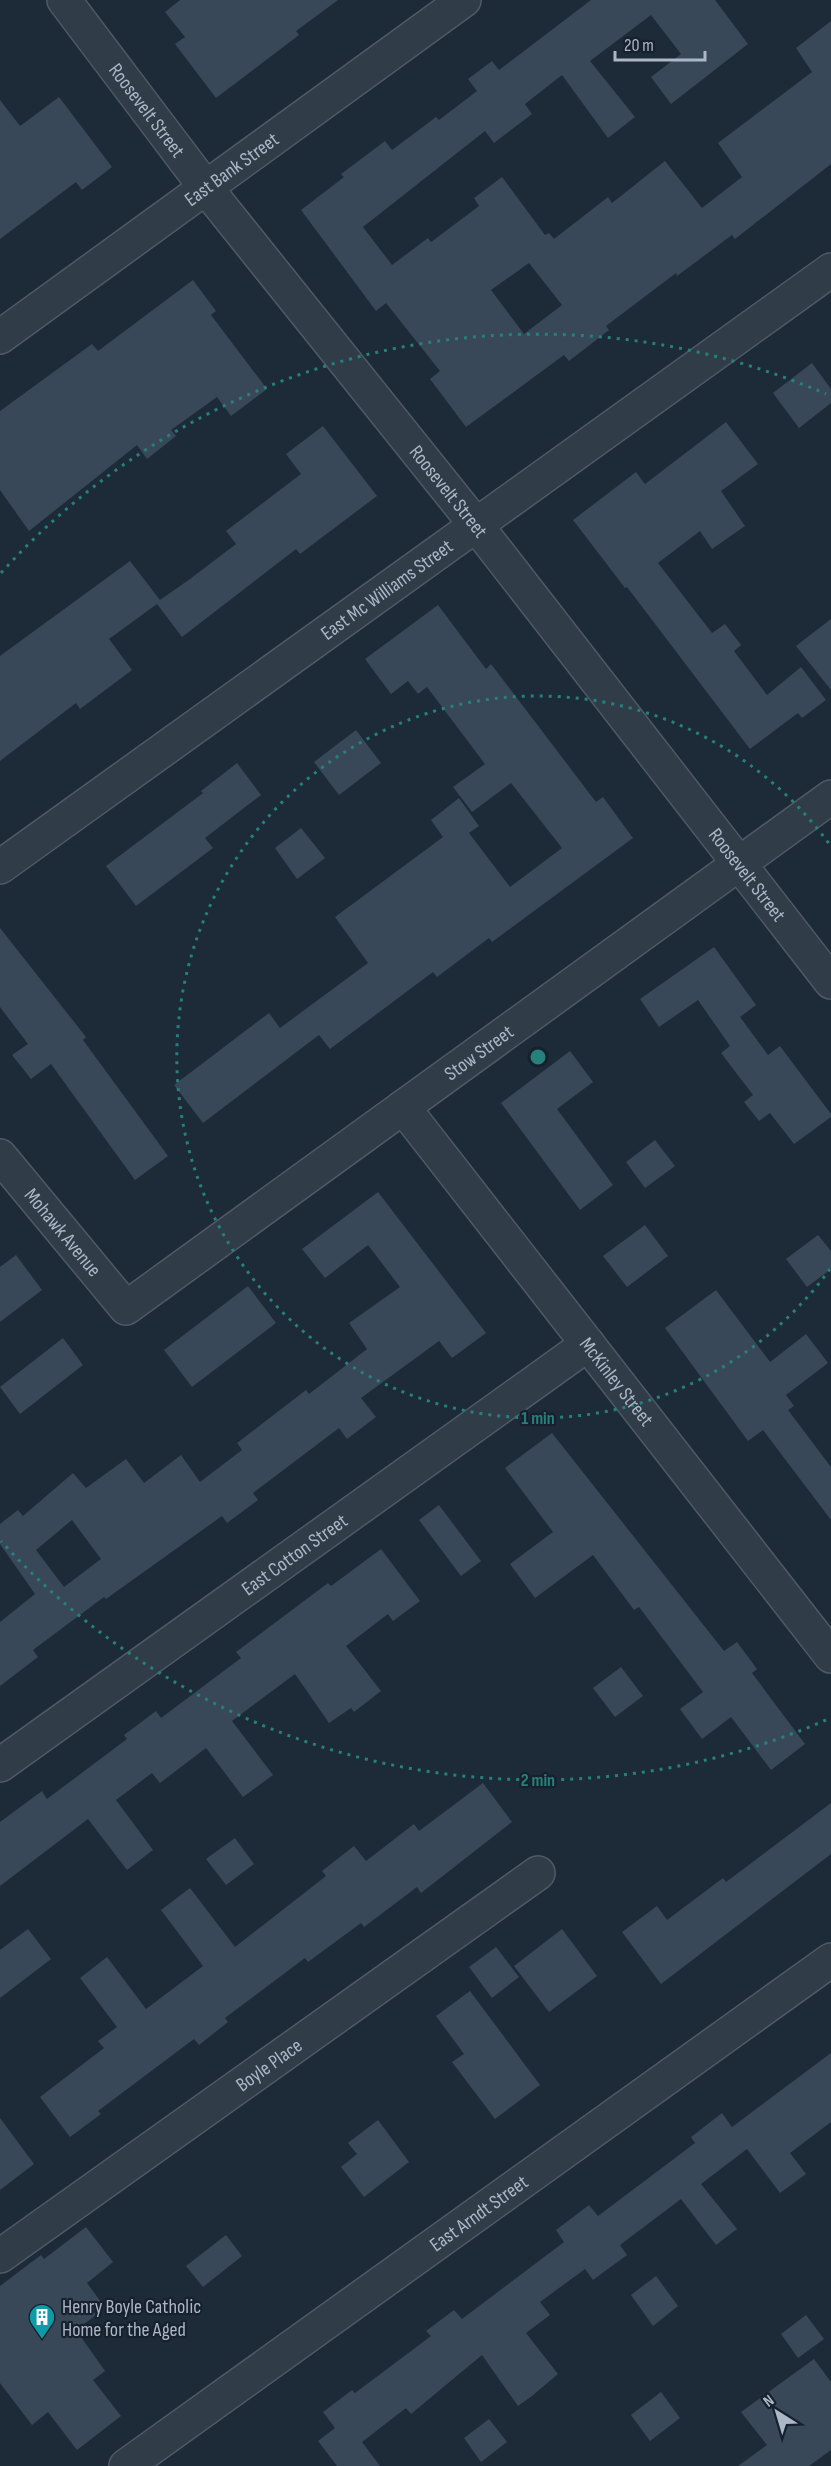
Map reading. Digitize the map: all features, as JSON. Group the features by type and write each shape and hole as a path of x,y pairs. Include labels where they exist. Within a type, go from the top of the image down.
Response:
{"street":[{"name":"Roosevelt Street","path":"64,0 206,188 476,525 831,982"},
{"name":"East Bank Street","path":"0,337 464,0"},
{"name":"East Mc Williams Street","path":"0,867 831,270"},
{"name":"Stow Street","path":"126,1308 831,797"},
{"name":"McKinley Street","path":"404,1107 831,1656"},
{"name":"Mohawk Avenue","path":"2,1162 126,1308"},
{"name":"East Cotton Street","path":"0,1765 588,1344"},
{"name":"Boyle Place","path":"0,2256 538,1873"},
{"name":"East Arndt Street","path":"126,2466 831,1960"}],"building":[{"path":"180,0 338,0 296,31 299,35 216,98 175,44 185,37 165,12"},
{"path":"591,0 715,0 748,44 671,104 651,77 681,54 651,15 590,61 635,117 608,138 562,75 525,104 532,114 494,143 485,131 363,227 392,265 428,238 431,242 479,206 474,198 502,177 545,235 549,233 554,239 608,197 612,203 665,161 702,208 742,177 718,143 812,72 796,48 831,21 831,164 735,239 732,235 677,276 676,273 606,326 609,330 569,361 564,355 466,427 430,379 440,371 386,303 376,311 301,210 344,177 341,174 385,141 392,150 436,117 439,120 477,91 468,79 492,61 499,70","holes":["529,263 562,305 524,334 491,290"]},
{"path":"59,97 112,167 82,190 76,182 0,239 0,100 20,126"},
{"path":"193,280 216,311 211,315 267,389 231,416 217,397 171,430 176,436 147,459 137,445 29,531 0,490 0,411 92,344 98,351"},
{"path":"812,363 831,389 831,403 799,428 773,393"},
{"path":"726,422 758,464 721,491 745,526 712,549 700,531 658,563 712,633 725,624 741,645 734,651 767,695 801,667 826,700 802,718 798,713 750,749 573,520 636,472 645,484"},
{"path":"323,426 377,496 300,554 296,549 182,637 157,604 109,639 132,670 80,709 76,703 0,761 0,656 130,561 160,600 190,579 236,544 226,531 301,474 286,454"},
{"path":"438,605 486,669 491,664 596,802 603,797 633,838 492,942 489,938 437,977 433,972 330,1049 319,1035 203,1123 174,1085 269,1013 280,1028 368,963 335,917 443,837 431,820 459,798 479,826 469,833 510,887 562,848 511,783 472,812 453,787 485,764 427,687 418,694 408,681 391,694 365,659"},
{"path":"831,619 831,690 796,646"},
{"path":"356,730 381,763 339,795 314,762"},
{"path":"237,763 261,795 205,838 213,848 136,906 106,866 203,793 201,791"},
{"path":"301,828 325,858 297,879 275,848"},
{"path":"0,928 86,1037 83,1040 168,1156 135,1180 51,1064 31,1079 12,1055 28,1044 0,1007"},
{"path":"714,947 756,1005 740,1017 768,1055 780,1046 831,1114 831,1117 794,1144 770,1113 759,1121 744,1102 753,1095 721,1053 730,1046 698,1000 659,1027 640,999"},
{"path":"570,1051 593,1082 557,1109 613,1185 580,1210 501,1103"},
{"path":"655,1140 675,1166 645,1188 626,1162"},
{"path":"378,1192 486,1333 452,1358 439,1341 361,1398 376,1417 347,1439 339,1428 253,1493 258,1500 227,1523 222,1516 106,1599 104,1597 33,1650 38,1657 0,1686 0,1622 35,1594 0,1544 0,1524 18,1510 23,1516 73,1473 86,1488 126,1459 144,1483 181,1455 200,1482 242,1450 237,1443 306,1390 309,1394 367,1349 349,1323 400,1287 368,1245 325,1278 302,1249","holes":["72,1520 101,1559 64,1587 36,1550"]},
{"path":"645,1225 668,1256 627,1287 603,1256"},
{"path":"818,1235 831,1251 831,1269 807,1287 786,1259"},
{"path":"16,1255 42,1290 0,1322 0,1267"},
{"path":"248,1286 276,1323 192,1387 164,1350"},
{"path":"716,1290 770,1362 806,1334 828,1363 786,1395 794,1406 788,1410 831,1467 831,1520 763,1430 748,1441 665,1328"},
{"path":"63,1338 83,1365 20,1414 0,1387"},
{"path":"552,1433 724,1651 737,1642 757,1669 752,1673 805,1744 771,1770 731,1717 702,1739 680,1709 703,1692 639,1607 634,1610 593,1555 535,1598 510,1564 553,1532 505,1468"},
{"path":"439,1505 481,1561 461,1576 419,1520"},
{"path":"381,1549 420,1601 393,1621 388,1614 346,1646 381,1691 354,1712 351,1708 329,1723 295,1674 232,1721 273,1775 243,1797 206,1748 160,1783 152,1773 116,1800 153,1850 127,1870 88,1819 0,1886 0,1822 42,1791 47,1799 127,1739 124,1735 156,1711 161,1718 241,1658 236,1652 328,1583 331,1586"},
{"path":"621,1667 643,1696 615,1717 593,1688"},
{"path":"483,1783 512,1822 421,1893 417,1887 364,1927 361,1923 308,1962 305,1958 225,2018 228,2022 199,2045 194,2039 98,2111 101,2114 70,2137 40,2097 104,2048 98,2041 117,2027 80,1978 107,1957 146,2009 203,1966 161,1910 190,1888 235,1947 326,1876 322,1871 354,1846 366,1861 414,1824 419,1831"},
{"path":"831,1803 831,1854 661,1984 622,1932 657,1906 667,1920 723,1878 726,1882"},
{"path":"235,1838 254,1864 226,1885 206,1859"},
{"path":"28,1929 51,1959 0,1998 0,1950"},
{"path":"562,1929 597,1976 549,2012 514,1966"},
{"path":"496,1947 519,1977 492,1998 469,1967"},
{"path":"470,1991 540,2085 495,2119 452,2062 464,2054 436,2016"},
{"path":"831,2053 831,2122 790,2153 806,2174 780,2193 747,2149 701,2184 737,2229 716,2245 681,2199 620,2245 627,2255 593,2280 585,2269 540,2302 550,2315 526,2333 558,2374 532,2396 518,2406 482,2355 411,2414 406,2408 362,2442 380,2466 337,2466 318,2441 335,2428 323,2412 352,2390 355,2393 431,2336 426,2331 454,2310 462,2319 564,2242 556,2230 589,2205 598,2216 695,2143 691,2137 722,2113 732,2127"},
{"path":"0,2118 34,2164 0,2190"},
{"path":"378,2120 409,2162 364,2197 341,2167 357,2154 348,2143"},
{"name":"Henry Boyle Catholic Home for the Aged","path":"86,2227 113,2262 87,2283 101,2302 93,2311 96,2315 76,2330 105,2371 93,2380 121,2416 77,2450 48,2412 32,2425 0,2383 0,2286 41,2255 44,2259"},
{"path":"226,2235 242,2256 203,2287 186,2266"},
{"path":"656,2276 678,2306 653,2326 631,2295"},
{"path":"806,2315 824,2339 798,2358 781,2334"},
{"path":"814,2359 831,2382 831,2450 809,2466 738,2466 767,2445 741,2412"},
{"path":"661,2392 680,2418 650,2441 631,2415"},
{"path":"489,2419 507,2442 481,2462 464,2438"}],"place":[{"name":"Henry Boyle Catholic Home for the Aged","path":"42,2340"}]}
